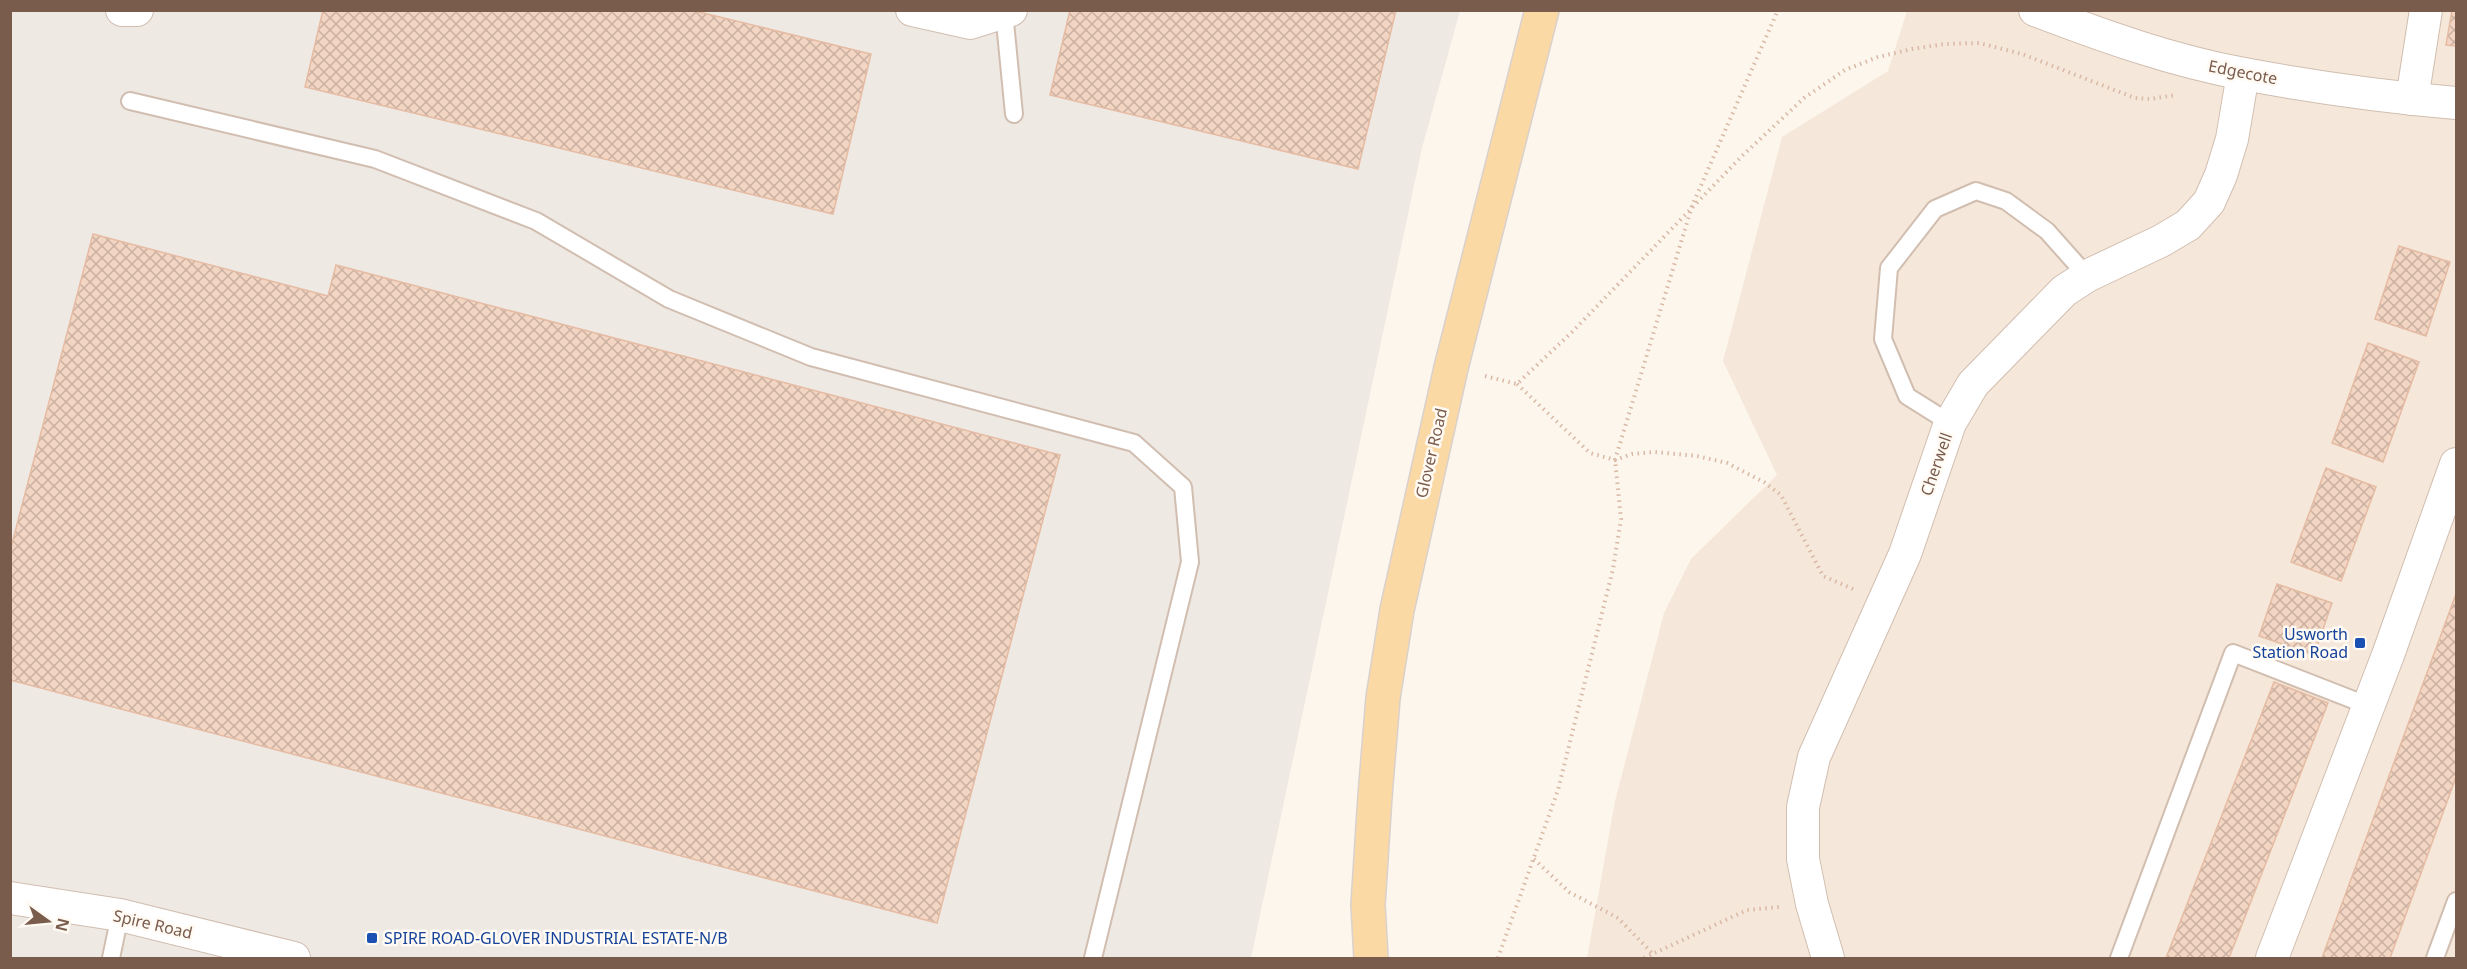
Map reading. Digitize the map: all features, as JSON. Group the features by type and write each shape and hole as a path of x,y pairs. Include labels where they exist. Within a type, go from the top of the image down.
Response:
{"main road":[{"name":"Glover Road","path":"1358,958 1368,905 1383,698 1395,621 1452,368 1542,10"},
{"name":"Glover Road","path":"1368,905 1371,958"}],"street":[{"path":"122,10 137,10"},
{"path":"912,10 970,23 1008,11"},
{"name":"Edgecote","path":"2035,10 2093,32 2244,74 2412,99 2457,103"},
{"path":"2412,99 2426,10"},
{"name":"Cherwell","path":"1828,958 1812,904 1803,860 1803,807 1814,757 1905,554 1950,423 1973,384 2064,291 2087,276 2161,241 2188,225 2209,202 2222,175 2232,139 2244,74"},
{"path":"2272,958 2369,706 2457,464"},
{"name":"Spire Road","path":"10,898 120,915 294,958"}],"lane":[{"path":"1008,11 1014,114"},
{"path":"130,101 375,159 536,221 669,299 811,357 1134,443 1184,487 1190,562 1093,958"},
{"path":"1950,423 1907,396 1883,339 1888,268 1935,209 1976,191 2006,201 2047,231 2087,276"},
{"path":"2119,958 2233,653 2369,706"},
{"path":"2435,958 2457,901"},
{"path":"111,958 120,915"}],"path":[{"path":"1498,958 1558,790 1613,569 1621,519 1615,460 1692,206 1778,10"},
{"path":"1517,384 1573,331 1742,156 1804,98 1845,70 1878,57 1912,49 1946,44 1979,43 2022,54 2136,98 2150,99 2186,93"},
{"path":"1452,368 1517,384 1590,453 1615,460 1632,454 1655,452 1697,456 1727,463 1764,482 1781,495 1823,576 1884,602"},
{"path":"1534,859 1569,892 1618,918 1653,954"},
{"path":"1644,958 1747,910 1812,904"}],"shaded area":[{"path":"10,11 1460,11 1422,148 1251,958 11,958"},
{"path":"1907,11 2456,11 2456,958 1587,958 1615,801 1664,613 1691,559 1777,475 1723,361 1782,137 1888,71"}],"building":[{"path":"323,10 691,10 871,54 833,214 305,87"},
{"path":"1070,10 1396,10 1358,169 1050,95"},
{"path":"2452,10 2456,10 2456,46 2446,45"},
{"path":"93,234 328,296 336,265 1060,455 937,923 10,680 10,551"},
{"path":"2399,246 2450,262 2426,336 2375,319"},
{"path":"2368,343 2419,362 2383,462 2332,443"},
{"path":"2326,468 2376,487 2341,581 2291,562"},
{"path":"2277,584 2332,603 2314,655 2259,636"},
{"path":"2456,594 2456,777 2390,958 2322,958"},
{"path":"2274,682 2328,703 2229,958 2166,958"}],"place":[{"name":"Usworth Station Road","path":"2360,643"},
{"name":"SPIRE ROAD-GLOVER INDUSTRIAL ESTATE-N/B","path":"372,938"}]}
